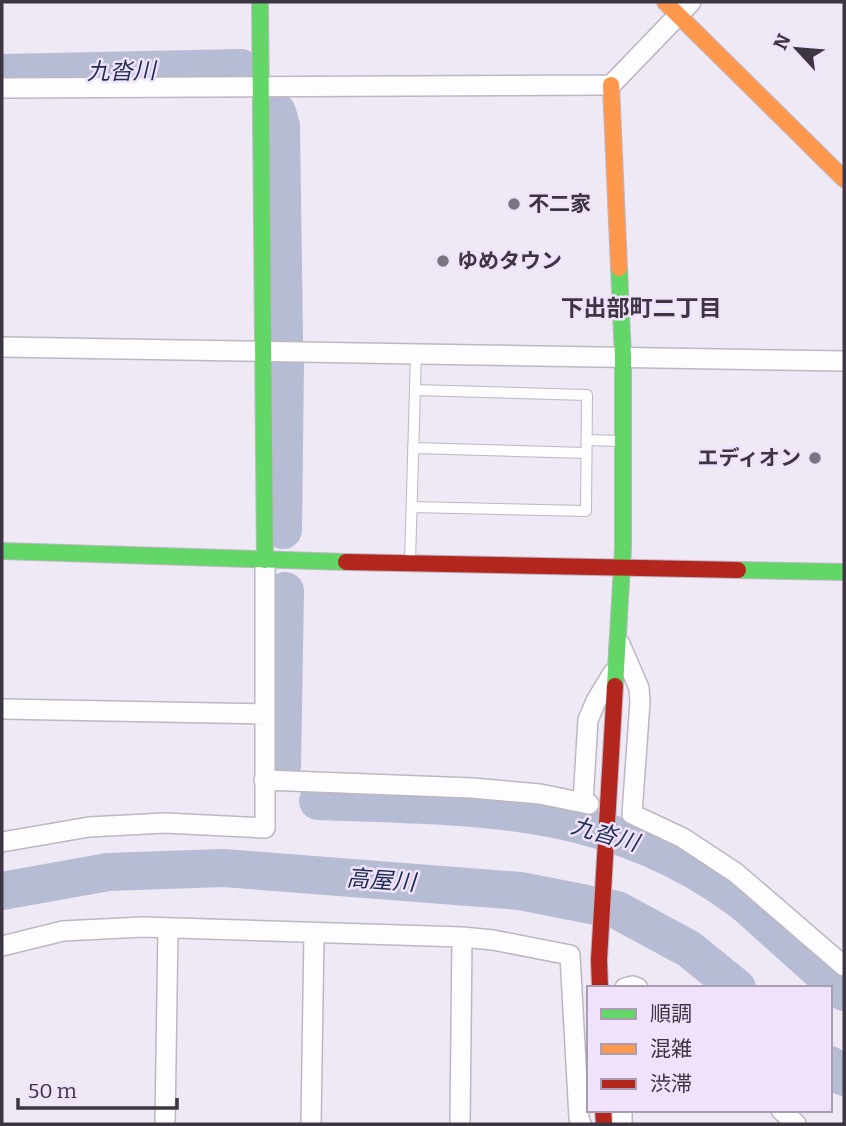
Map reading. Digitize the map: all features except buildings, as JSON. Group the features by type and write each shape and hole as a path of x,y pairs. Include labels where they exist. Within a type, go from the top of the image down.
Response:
{"street":[{"path":"2,842 89,827 140,824 265,828 260,2"},
{"path":"620,814 617,668 623,568 623,358 611,85 678,6 844,179"},
{"path":"2,89 611,85"},
{"path":"2,347 844,361"},
{"path":"2,551 265,560 844,572"},
{"path":"600,986 599,960 620,814 640,702 639,688 618,640"},
{"path":"264,780 472,788 540,794 586,803 588,720 596,701 617,668"},
{"path":"2,709 264,713"},
{"path":"620,814 683,838 736,873 844,966"},
{"path":"164,1124 168,928"},
{"path":"2,946 63,931 168,928 462,937 493,940 570,955 579,1118 582,1124"},
{"path":"311,1124 314,933"},
{"path":"460,1124 462,937"},
{"path":"782,1112 796,1124"}],"lane":[{"path":"410,563 416,353"},
{"path":"412,507 586,511 587,395 415,390"},
{"path":"587,440 623,441"},
{"path":"413,448 586,453"}],"waterway":[{"name":"九沓川","path":"2,73 241,68"},
{"name":"九沓川","path":"277,112 281,126 284,339"},
{"name":"九沓川","path":"283,530 285,364"},
{"name":"九沓川","path":"282,766 285,591"},
{"name":"九沓川","path":"318,801 483,809 587,826 637,843 687,866 736,897 844,992"},
{"name":"高屋川","path":"2,891 108,872 223,868 520,891 617,910 689,949 735,986"},
{"name":"高屋川","path":"832,1067 844,1077"}],"traffic: fast":[{"path":"260,2 265,560"},
{"path":"615,686 623,548 623,357 619,268"},
{"path":"2,551 346,562"},
{"path":"738,570 844,572"}],"traffic: slow":[{"path":"665,2 844,179"},
{"path":"611,85 619,268"}],"traffic: jam":[{"path":"346,562 738,570"},
{"path":"600,986 599,960 615,686"},
{"path":"603,1112 604,1124"}],"place":[{"name":"不二家","path":"514,204"},
{"name":"ゆめタウン","path":"443,261"},
{"name":"エディオン","path":"815,458"}],"district":[{"name":"下出部町二丁目","path":"641,308"}]}
